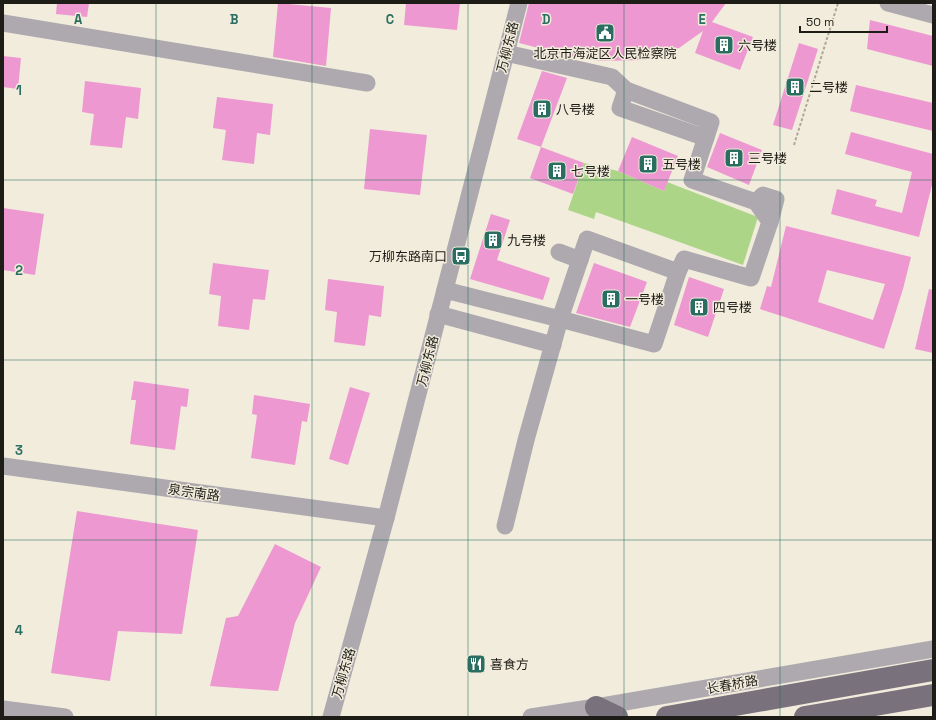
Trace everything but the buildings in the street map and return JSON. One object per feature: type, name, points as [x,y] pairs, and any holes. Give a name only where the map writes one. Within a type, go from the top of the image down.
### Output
[{"type":"main road","name":"长春桥路","points":[[666,717],[933,670]]},
{"type":"main road","points":[[805,717],[933,695]]},
{"type":"main road","points":[[901,701],[933,705]]},
{"type":"main road","points":[[596,707],[618,717]]},
{"type":"street","name":"万柳东路","points":[[330,717],[386,518],[519,3]]},
{"type":"street","points":[[888,3],[933,15]]},
{"type":"street","points":[[3,23],[367,83]]},
{"type":"street","points":[[445,290],[654,344],[678,272],[684,259],[751,278],[770,222],[756,202],[692,180],[711,122],[626,90],[612,77],[506,53]]},
{"type":"street","points":[[505,526],[526,440],[560,319],[587,239],[678,272]]},
{"type":"street","points":[[558,252],[580,260]]},
{"type":"street","points":[[438,314],[553,345]]},
{"type":"street","name":"泉宗南路","points":[[3,466],[386,518]]},
{"type":"street","name":"长春桥路","points":[[531,717],[933,648]]},
{"type":"street","points":[[3,709],[65,717]]},
{"type":"path","points":[[794,145],[838,3]]},
{"type":"green space","points":[[584,163],[618,171],[664,191],[667,182],[758,217],[743,265],[596,212],[594,219],[568,210]]},
{"type":"place","name":"北京市海淀区人民检察院","points":[[605,33]]},
{"type":"place","name":"六号楼","points":[[724,45]]},
{"type":"place","name":"二号楼","points":[[795,87]]},
{"type":"place","name":"八号楼","points":[[542,109]]},
{"type":"place","name":"三号楼","points":[[734,158]]},
{"type":"place","name":"五号楼","points":[[648,164]]},
{"type":"place","name":"七号楼","points":[[557,171]]},
{"type":"place","name":"九号楼","points":[[493,240]]},
{"type":"place","name":"万柳东路南口","points":[[461,256]]},
{"type":"place","name":"一号楼","points":[[611,299]]},
{"type":"place","name":"四号楼","points":[[699,307]]},
{"type":"place","name":"喜食方","points":[[476,664]]}]
